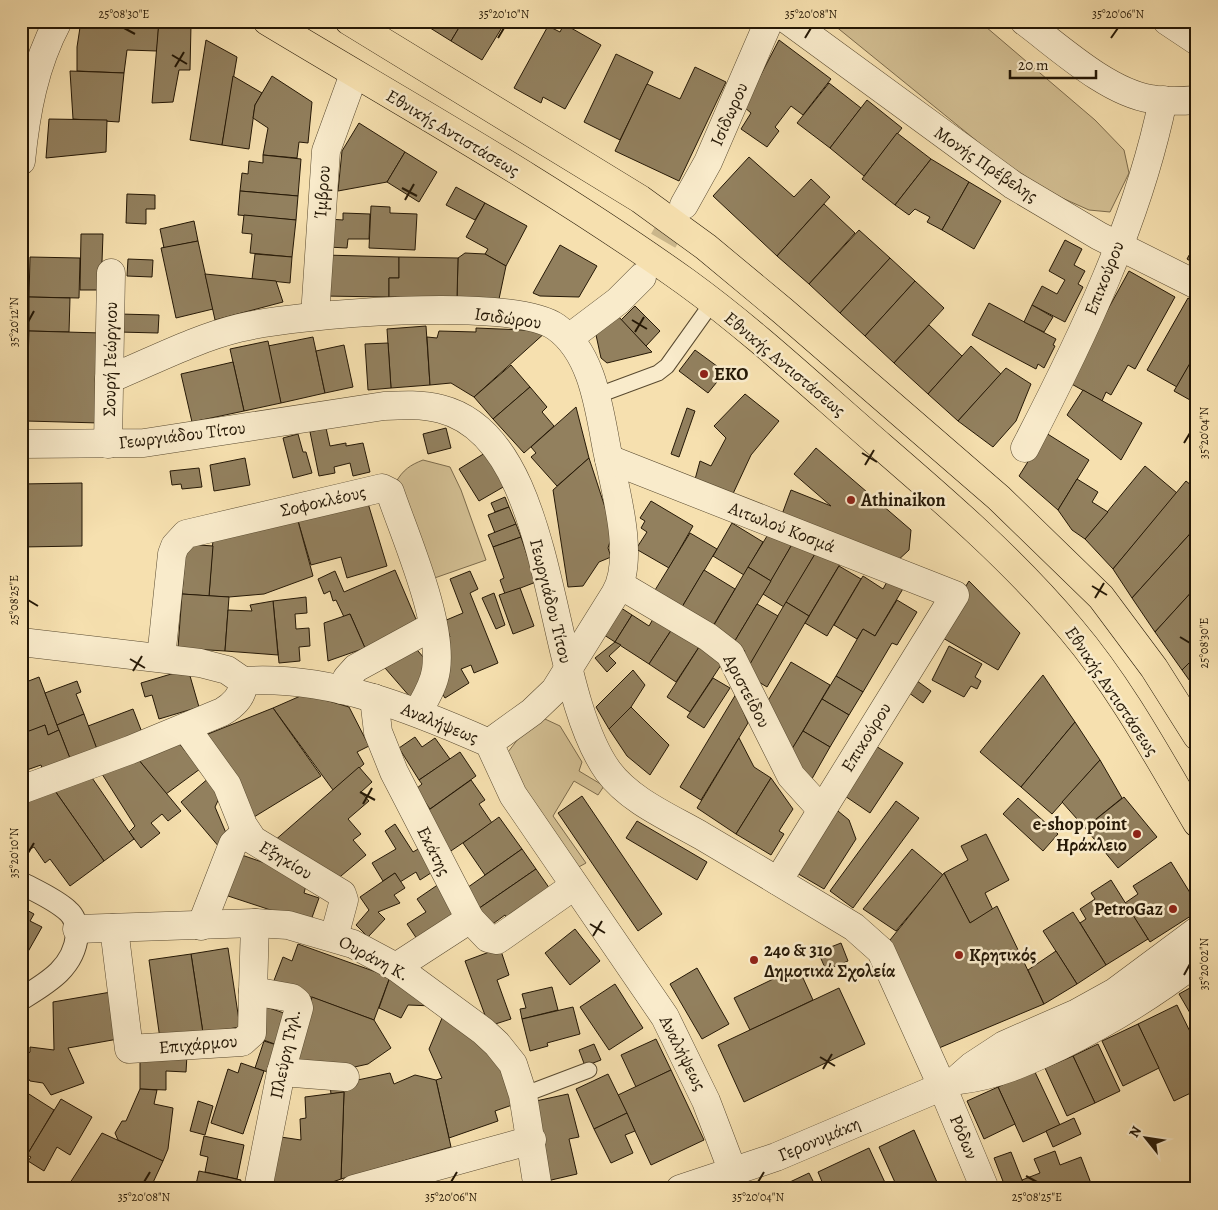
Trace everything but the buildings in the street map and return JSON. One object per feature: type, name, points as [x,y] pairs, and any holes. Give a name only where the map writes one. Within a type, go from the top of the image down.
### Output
[{"type":"main road","name":"Εθνικής Αντιστάσεως","points":[[266,21],[533,180],[683,280],[809,383],[989,542],[1058,614],[1095,660],[1121,698],[1197,823]]},
{"type":"main road","points":[[349,21],[640,199],[694,238],[776,305],[999,498],[1071,566],[1121,621],[1154,668],[1197,736]]},
{"type":"street","points":[[21,161],[26,119],[39,62],[58,21]]},
{"type":"street","name":"Ισίδωρου","points":[[684,205],[708,162],[769,21]]},
{"type":"street","name":"Μονής Πρέβελης","points":[[789,21],[1013,185],[1060,214],[1197,285]]},
{"type":"street","points":[[1024,21],[1075,60],[1114,85],[1141,97],[1164,100],[1197,100]]},
{"type":"street","name":"Ίμβρου","points":[[315,316],[326,151],[354,74]]},
{"type":"street","name":"Επικούρου","points":[[1025,448],[1085,325],[1118,245],[1143,176],[1164,100]]},
{"type":"street","name":"Σουρή Γεώργιου","points":[[108,444],[111,273]]},
{"type":"street","points":[[568,338],[618,300],[642,277]]},
{"type":"street","name":"Ισιδώρου","points":[[109,379],[223,332],[268,322],[315,316],[448,311],[492,312],[537,318],[557,327],[581,356],[596,396],[625,555],[620,585],[568,671],[545,701],[489,743]]},
{"type":"street","name":"Γεωργιάδου Τίτου","points":[[21,444],[108,444],[184,438],[384,406],[426,406],[442,409],[459,416],[486,434],[496,445],[518,485],[549,581],[568,671],[594,748],[618,781],[640,799],[854,926],[881,951],[948,1083]]},
{"type":"street","name":"Αιτωλού Κοσμά","points":[[609,459],[955,595]]},
{"type":"street","name":"Σοφοκλέους","points":[[160,658],[172,554],[174,546],[186,534],[382,488],[390,492],[424,592],[433,626],[436,670],[432,687],[418,712]]},
{"type":"street","name":"Αριστείδου","points":[[620,585],[708,637],[730,654],[791,776],[821,809]]},
{"type":"street","name":"Επικούρου","points":[[778,881],[955,595]]},
{"type":"street","points":[[342,690],[347,678],[356,668],[433,626]]},
{"type":"street","points":[[21,642],[160,658],[218,667],[235,674],[242,681],[242,693],[228,708],[186,728],[21,790]]},
{"type":"street","name":"Αναλήψεως","points":[[242,681],[272,681],[342,690],[374,698],[418,712],[489,743],[496,762],[513,795],[574,886],[623,952],[665,1017],[706,1101],[734,1172]]},
{"type":"street","name":"Εκάτης","points":[[374,698],[378,732],[394,772],[470,919],[488,938],[497,940],[574,886]]},
{"type":"street","name":"Εξηκίου","points":[[186,728],[227,785],[246,832],[260,846],[342,894],[344,900],[334,937]]},
{"type":"street","points":[[201,926],[233,844],[246,832]]},
{"type":"street","points":[[21,883],[65,908],[73,917],[77,929],[75,947],[65,966],[55,977],[21,999]]},
{"type":"street","points":[[396,967],[470,919]]},
{"type":"street","points":[[253,991],[255,923]]},
{"type":"street","name":"Ουράνη Κ.","points":[[77,929],[255,923],[288,925],[353,944],[396,967],[466,1017],[497,1044],[513,1064],[523,1095],[532,1140],[538,1189]]},
{"type":"street","name":"Επιχάρμου","points":[[114,928],[129,1049],[242,1042],[252,1033],[253,991]]},
{"type":"street","name":"Γερονυμάκη","points":[[680,1189],[784,1154],[948,1083],[1004,1045],[1077,1013],[1115,992],[1197,931]]},
{"type":"street","name":"Γερονυμάκη","points":[[948,1083],[1003,1072],[1104,1024],[1147,998],[1197,961]]},
{"type":"street","name":"Πλεύρη Τηλ.","points":[[253,991],[292,998],[297,1002],[299,1008],[281,1072],[258,1189]]},
{"type":"street","points":[[281,1072],[345,1077]]},
{"type":"street","name":"Ρόδων","points":[[948,1083],[985,1189]]},
{"type":"street","points":[[354,1189],[532,1140]]},
{"type":"lane","points":[[596,396],[658,372],[667,366],[712,303]]},
{"type":"lane","points":[[523,1095],[588,1070]]},
{"type":"shaded area","points":[[829,21],[979,21],[1095,120],[1124,150],[1129,173],[1110,212],[1089,210],[1051,193],[999,159]]},
{"type":"shaded area","points":[[423,460],[450,467],[461,490],[486,560],[426,581],[396,482],[407,468]]},
{"type":"shaded area","points":[[545,719],[560,726],[582,762],[579,771],[604,786],[598,795],[574,781],[553,816],[586,863],[575,869],[514,780],[508,752],[525,730]]},
{"type":"tunnel","points":[[642,277],[684,205]]},
{"type":"place","name":"EKO","points":[[704,374]]},
{"type":"place","name":"Athinaikon","points":[[851,500]]},
{"type":"place","name":"e-shop point Ηράκλειο","points":[[1137,834]]},
{"type":"place","name":"PetroGaz","points":[[1173,909]]},
{"type":"place","name":"Κρητικός","points":[[959,955]]},
{"type":"place","name":"24ο & 31ο Δημοτικά Σχολεία","points":[[754,960]]}]
